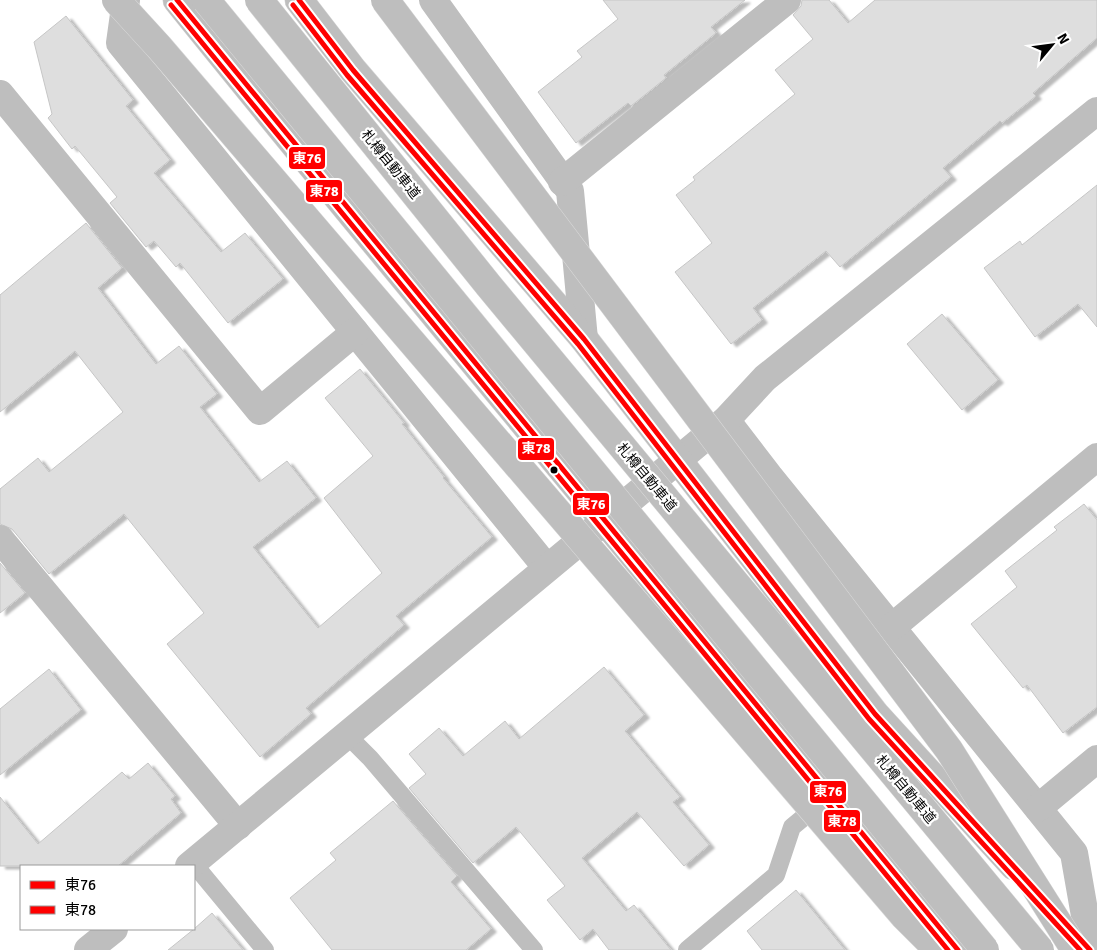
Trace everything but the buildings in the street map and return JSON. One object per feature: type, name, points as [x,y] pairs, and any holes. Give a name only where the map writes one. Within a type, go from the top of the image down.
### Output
[{"type":"main road","points":[[116,0],[165,54],[898,908],[938,950]]},
{"type":"main road","points":[[126,0],[120,42],[547,568]]},
{"type":"main road","points":[[177,0],[354,220],[524,421],[604,521],[832,794],[958,950]]},
{"type":"main road","points":[[206,0],[985,950]]},
{"type":"main road","name":"札樽自動車道","points":[[259,0],[488,286],[1040,950]]},
{"type":"main road","points":[[299,0],[353,70],[584,339],[875,714],[1090,950]]},
{"type":"main road","points":[[386,0],[949,750],[1075,950]]},
{"type":"main road","points":[[433,0],[570,192],[584,339]]},
{"type":"main road","points":[[562,182],[787,0]]},
{"type":"main road","points":[[0,94],[260,411],[355,332]]},
{"type":"main road","points":[[191,865],[726,420],[765,378],[1097,111]]},
{"type":"main road","points":[[726,420],[1074,853],[1090,950]]},
{"type":"main road","points":[[892,627],[1097,457]]},
{"type":"main road","points":[[0,539],[238,826]]},
{"type":"main road","points":[[1038,808],[1097,759]]},
{"type":"main road","points":[[88,950],[113,930]]},
{"type":"lane","points":[[347,735],[370,758],[534,950]]},
{"type":"lane","points":[[687,950],[776,875],[792,827],[832,794]]},
{"type":"lane","points":[[195,870],[265,950]]},
{"type":"transit line","name":"東76","points":[[177,0],[958,950]]},
{"type":"transit line","name":"東76","points":[[299,0],[353,70],[584,339],[875,714],[1090,950]]},
{"type":"transit line","name":"東78","points":[[171,5],[948,950]]},
{"type":"transit line","name":"東78","points":[[293,5],[347,75],[578,344],[869,719],[1080,950]]}]
